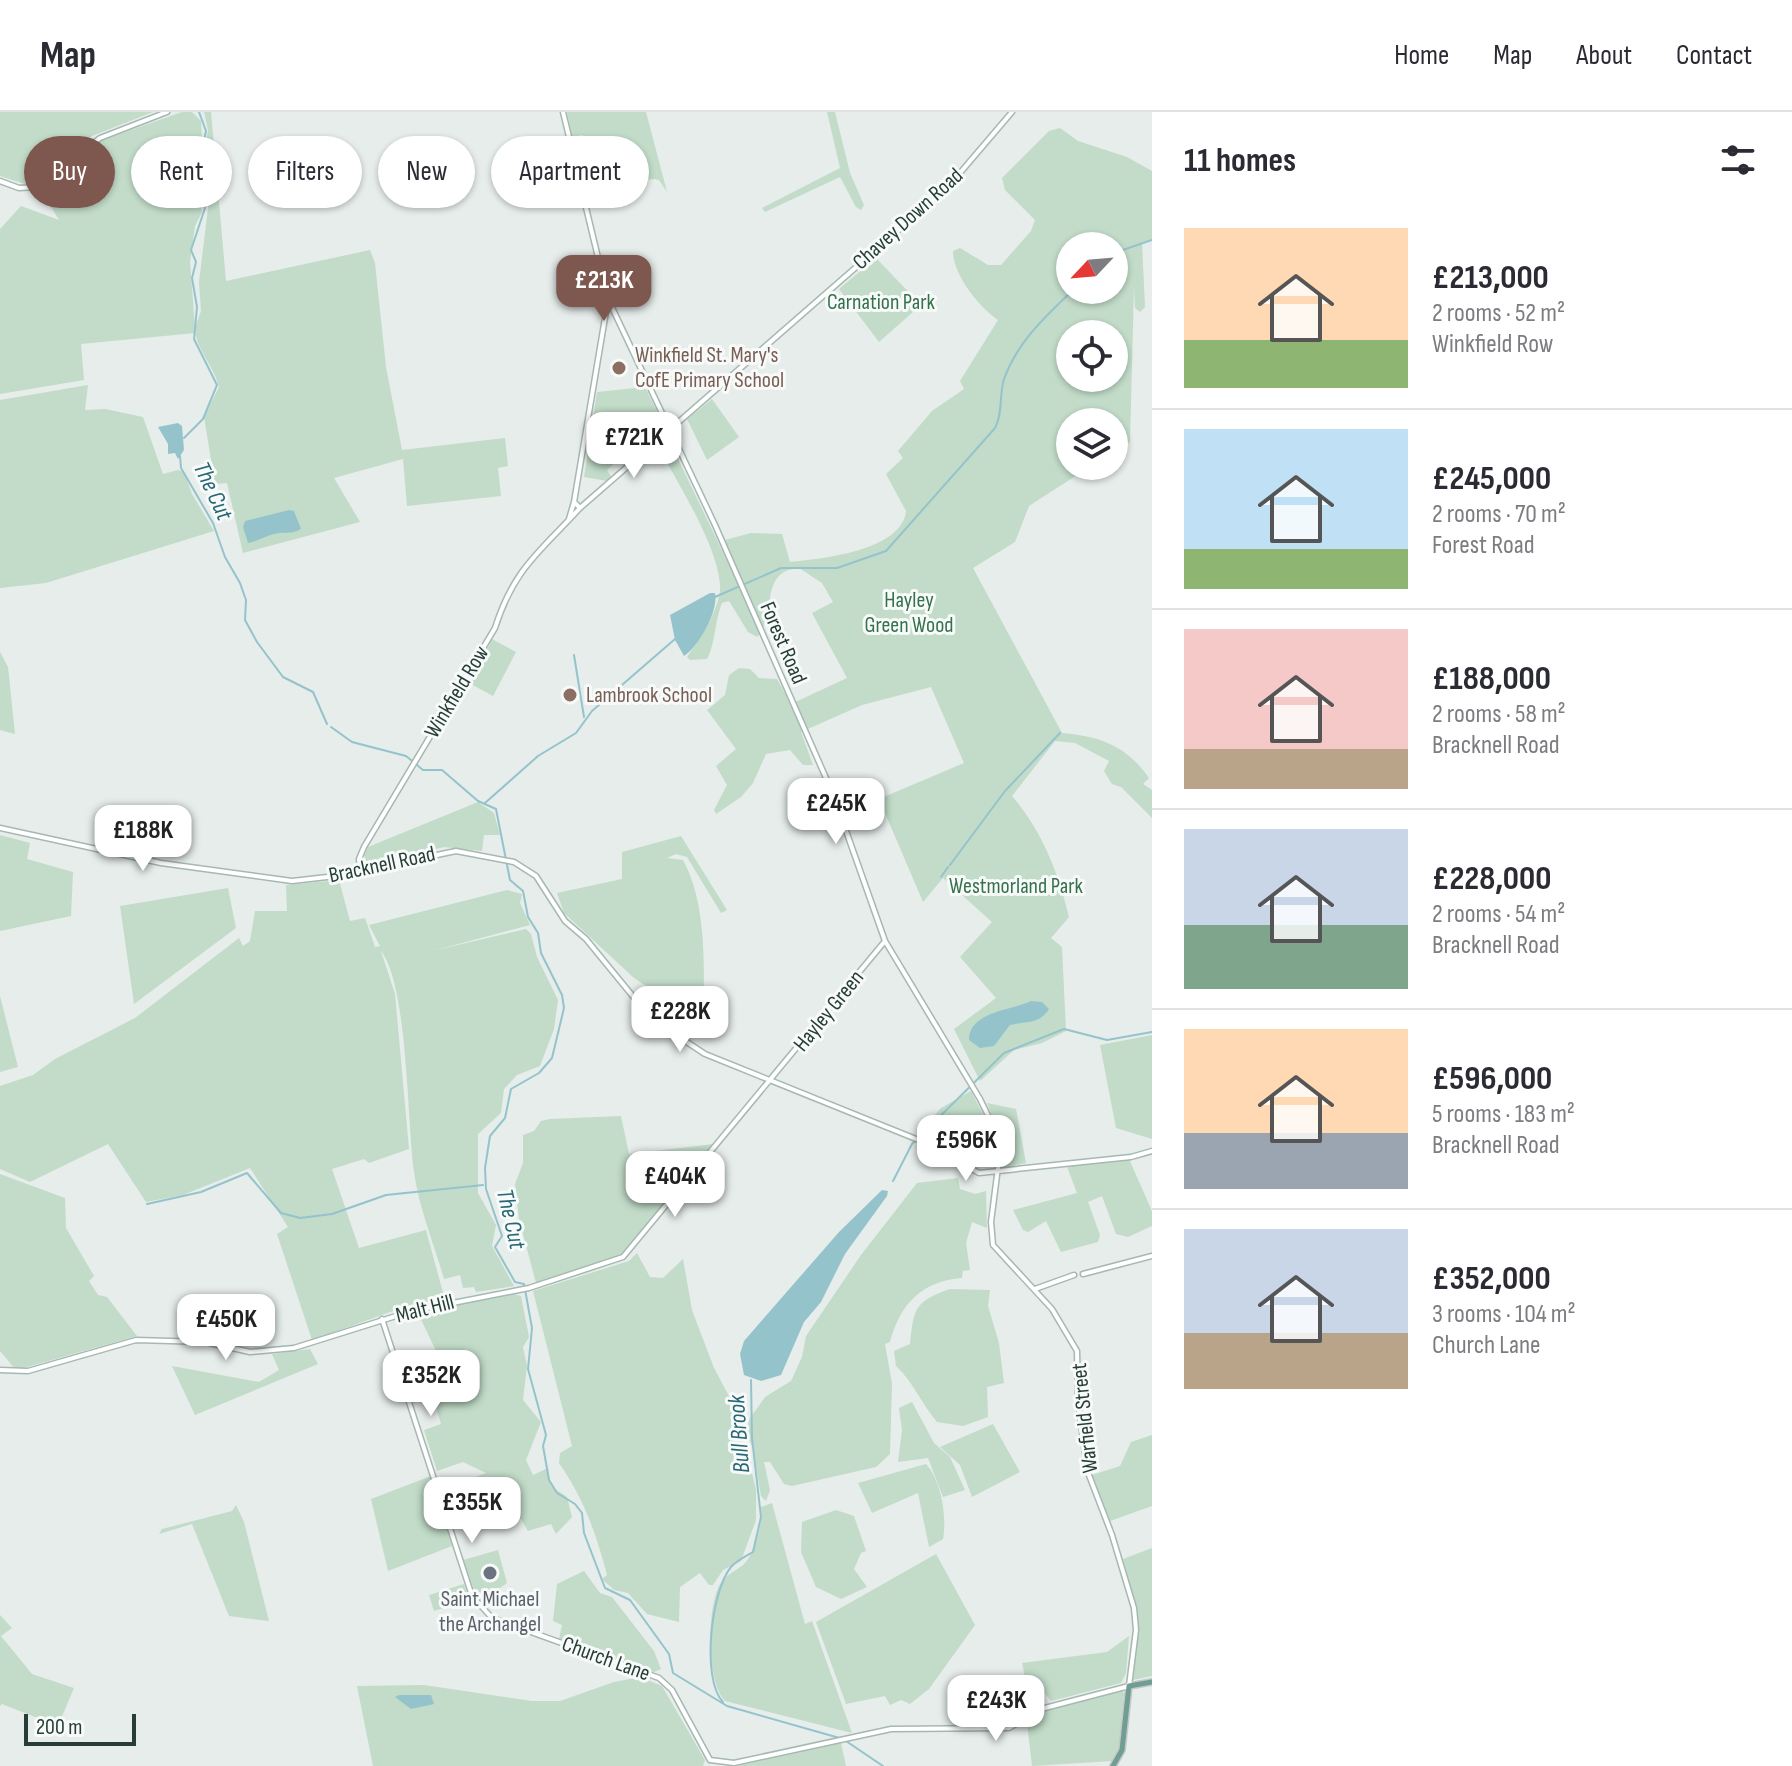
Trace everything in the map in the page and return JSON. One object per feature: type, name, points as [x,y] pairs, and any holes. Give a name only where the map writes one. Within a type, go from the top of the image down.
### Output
[{"type":"main road","points":[[0,181],[19,188],[37,187],[100,138],[167,112]]},
{"type":"main road","name":"Forest Road","points":[[563,112],[608,299],[742,587],[833,794],[885,941],[972,1086],[999,1142],[996,1173]]},
{"type":"main road","name":"Chavey Down Road","points":[[580,508],[948,187],[1012,112]]},
{"type":"main road","name":"Winkfield Row","points":[[568,521],[574,502],[608,299]]},
{"type":"main road","points":[[574,502],[580,508]]},
{"type":"main road","name":"Winkfield Row","points":[[360,871],[359,859],[364,847],[495,628],[503,603],[528,560],[580,508]]},
{"type":"main road","name":"Bracknell Road","points":[[0,828],[161,863],[292,881],[360,871],[431,853],[456,851],[506,860],[536,876],[565,921],[586,939],[640,1005],[670,1031],[705,1054],[917,1139],[975,1172],[996,1173]]},
{"type":"main road","name":"Hayley Green","points":[[772,1080],[885,941]]},
{"type":"main road","name":"Malt Hill","points":[[0,1370],[28,1371],[136,1340],[205,1342],[250,1352],[313,1344],[382,1319],[449,1302],[525,1289],[623,1257],[772,1080]]},
{"type":"main road","points":[[996,1173],[1061,1162],[1131,1157],[1152,1151]]},
{"type":"main road","name":"Warfield Street","points":[[996,1173],[992,1208],[993,1245],[1035,1289],[1070,1334],[1077,1351],[1078,1400],[1087,1470],[1112,1535],[1134,1608],[1136,1630],[1129,1686]]},
{"type":"main road","points":[[1083,1274],[1152,1256]]},
{"type":"main road","points":[[1035,1289],[1074,1275]]},
{"type":"main road","name":"Church Lane","points":[[382,1319],[472,1596],[481,1609],[492,1618],[659,1678],[677,1697],[709,1763]]},
{"type":"main road","points":[[709,1763],[734,1763],[891,1729],[939,1728],[959,1731],[1009,1728],[1041,1709],[1152,1682]]},
{"type":"main road","points":[[1113,1766],[1122,1750],[1129,1686]]},
{"type":"green space","points":[[0,112],[153,112],[92,136],[24,136],[24,184],[0,176]]},
{"type":"green space","points":[[182,112],[192,112],[201,121],[202,136],[131,136],[131,208],[201,208],[195,226],[190,262],[195,328],[201,311],[199,282],[208,208],[220,208],[226,281],[370,250],[375,263],[386,367],[402,450],[505,438],[508,466],[498,468],[501,496],[407,506],[403,459],[334,478],[360,522],[243,553],[227,483],[215,484],[204,417],[219,387],[195,333],[81,344],[84,380],[0,394],[0,229],[21,206],[59,220],[52,208],[115,208],[114,136]]},
{"type":"green space","points":[[204,112],[211,112],[213,136],[207,136]]},
{"type":"green space","points":[[567,112],[646,112],[667,192],[659,180],[649,179],[649,136],[572,136]]},
{"type":"green space","points":[[827,112],[835,112],[850,173],[864,205],[861,210],[856,207],[840,177],[765,212],[762,208],[840,168]]},
{"type":"green space","points":[[1060,128],[1078,141],[1127,157],[1152,171],[1152,241],[1142,242],[1145,307],[1140,312],[1135,308],[1134,287],[1130,442],[1128,408],[1056,408],[1056,480],[1069,480],[1029,506],[1015,542],[973,568],[1062,733],[1100,740],[1131,758],[1149,778],[1143,784],[1152,790],[1152,818],[1121,787],[1112,784],[1104,771],[1109,761],[1075,743],[1055,741],[1012,796],[1032,823],[1048,853],[1069,917],[1051,938],[1062,947],[1066,1031],[1042,1043],[1014,1050],[980,1081],[954,1029],[996,998],[960,957],[992,922],[943,878],[923,902],[879,799],[964,763],[931,687],[862,705],[801,732],[813,765],[803,765],[790,750],[766,754],[753,783],[741,797],[716,814],[714,810],[727,785],[716,766],[736,749],[707,710],[725,695],[729,675],[739,668],[750,669],[759,678],[777,679],[791,704],[847,678],[812,613],[833,602],[822,583],[799,568],[786,571],[773,585],[767,617],[757,637],[748,632],[729,601],[722,603],[707,659],[690,660],[687,657],[714,612],[720,584],[712,550],[659,448],[669,440],[728,563],[733,560],[725,540],[751,533],[782,534],[790,562],[858,550],[890,535],[901,525],[906,511],[886,474],[903,458],[898,451],[932,411],[964,389],[960,381],[998,320],[968,290],[957,270],[953,251],[960,248],[988,265],[1001,265],[1031,231],[1035,220],[1005,190],[1002,178],[1049,131]]},
{"type":"green space","name":"Carnation Park","points":[[876,258],[921,305],[879,342],[839,289]]},
{"type":"green space","points":[[88,385],[85,410],[105,409],[143,417],[163,474],[178,470],[184,472],[192,494],[214,531],[46,583],[0,588],[0,400]]},
{"type":"green space","points":[[645,387],[666,430],[643,451],[637,444],[607,470],[612,478],[607,481],[584,477],[597,392]]},
{"type":"green space","points":[[712,399],[739,437],[707,460],[687,419]]},
{"type":"green space","points":[[492,639],[516,652],[493,696],[469,683]]},
{"type":"green space","points":[[0,652],[8,667],[15,734],[0,730]]},
{"type":"green space","points":[[478,802],[494,813],[500,835],[484,835],[482,851],[444,847],[368,865],[364,855],[368,847]]},
{"type":"green space","points":[[0,835],[30,843],[27,859],[73,872],[71,916],[0,931]]},
{"type":"green space","points":[[681,836],[727,910],[721,913],[687,857],[676,854],[667,858],[683,860],[695,891],[703,942],[704,993],[658,994],[634,978],[564,913],[557,893],[622,879],[622,852]]},
{"type":"green space","points":[[339,880],[350,921],[365,918],[375,947],[380,946],[369,925],[507,890],[522,894],[520,903],[530,925],[436,950],[526,929],[531,934],[537,957],[558,1000],[554,1029],[540,1066],[517,1075],[504,1089],[501,1113],[478,1134],[478,1193],[496,1225],[492,1246],[514,1286],[476,1292],[474,1287],[463,1288],[460,1275],[444,1279],[423,1212],[414,1172],[397,993],[381,951],[395,994],[409,1149],[369,1163],[364,1159],[332,1169],[359,1248],[426,1230],[445,1300],[393,1311],[312,1340],[277,1234],[288,1227],[250,1168],[183,1195],[146,1202],[108,1144],[30,1182],[0,1169],[0,1086],[33,1075],[55,1059],[135,1018],[239,938],[243,946],[250,941],[255,911],[287,911],[286,885]]},
{"type":"green space","points":[[228,888],[236,928],[134,1004],[120,906]]},
{"type":"green space","points":[[0,996],[18,1067],[0,1072]]},
{"type":"green space","points":[[1152,1035],[1152,1139],[1116,1128],[1100,1045]]},
{"type":"green space","points":[[971,1091],[993,1134],[965,1162],[922,1130],[941,1108]]},
{"type":"green space","points":[[987,1103],[1016,1109],[1026,1163],[1000,1169],[1003,1142]]},
{"type":"green space","points":[[621,1116],[629,1154],[714,1144],[624,1254],[536,1283],[519,1219],[515,1184],[523,1163],[523,1135],[534,1131],[541,1121],[550,1119]]},
{"type":"green space","points":[[1129,1159],[1152,1211],[1152,1226],[1128,1237],[1116,1234],[1102,1196],[1088,1202],[1100,1235],[1098,1242],[1061,1252],[1046,1221],[1028,1232],[1023,1230],[1013,1210],[1077,1193],[1066,1164]]},
{"type":"green space","points":[[0,1174],[65,1198],[66,1228],[94,1276],[89,1281],[98,1295],[107,1297],[137,1336],[16,1370],[0,1351]]},
{"type":"green space","points":[[958,1178],[960,1189],[975,1194],[986,1191],[987,1228],[972,1222],[966,1243],[970,1270],[963,1271],[962,1278],[935,1284],[915,1297],[900,1316],[890,1342],[885,1344],[892,1384],[890,1454],[876,1467],[792,1486],[784,1484],[770,1462],[764,1462],[770,1490],[766,1501],[761,1496],[753,1449],[746,1431],[750,1418],[765,1397],[791,1381],[802,1357],[806,1336],[861,1255],[917,1183]]},
{"type":"green space","points":[[637,1253],[650,1277],[663,1278],[683,1259],[692,1310],[714,1368],[730,1398],[738,1402],[744,1414],[743,1435],[756,1490],[756,1520],[741,1561],[723,1570],[713,1585],[709,1585],[700,1573],[680,1587],[679,1622],[647,1614],[628,1593],[614,1590],[602,1579],[607,1575],[594,1531],[576,1490],[559,1463],[560,1453],[572,1446],[533,1291],[629,1261]]},
{"type":"green space","points":[[950,1289],[990,1290],[988,1306],[999,1343],[1004,1383],[987,1387],[988,1417],[963,1426],[937,1422],[896,1366],[894,1351],[910,1344],[918,1308],[929,1298]]},
{"type":"green space","points":[[513,1294],[521,1296],[529,1337],[523,1347],[527,1366],[523,1400],[541,1422],[526,1460],[533,1475],[548,1468],[551,1486],[567,1497],[572,1517],[556,1534],[551,1524],[528,1531],[519,1516],[510,1514],[486,1513],[453,1521],[442,1490],[486,1473],[463,1462],[437,1471],[424,1430],[441,1424],[433,1398],[414,1403],[405,1374],[429,1366],[436,1351],[418,1313]]},
{"type":"green space","points":[[310,1349],[318,1364],[195,1415],[172,1366],[259,1382],[279,1370],[272,1354]]},
{"type":"green space","points":[[912,1402],[934,1443],[950,1457],[965,1490],[943,1497],[928,1458],[898,1462],[902,1430],[899,1408]]},
{"type":"green space","points":[[993,1424],[1020,1472],[972,1497],[960,1465],[940,1447]]},
{"type":"green space","points":[[1152,1435],[1152,1506],[1110,1521],[1092,1475],[1120,1466],[1131,1442]]},
{"type":"green space","points":[[926,1464],[936,1480],[944,1521],[943,1539],[929,1547],[918,1493],[872,1513],[858,1483]]},
{"type":"green space","points":[[431,1476],[452,1546],[388,1571],[371,1499]]},
{"type":"green space","points":[[772,1503],[805,1624],[812,1621],[852,1733],[725,1701],[714,1678],[710,1645],[715,1597],[724,1579],[743,1565],[751,1554],[761,1521],[761,1507]]},
{"type":"green space","points":[[236,1505],[244,1522],[269,1621],[229,1616],[192,1524],[159,1534],[162,1529],[232,1511]]},
{"type":"green space","points":[[836,1510],[854,1516],[866,1551],[861,1553],[854,1569],[867,1587],[841,1599],[816,1587],[801,1552],[802,1522]]},
{"type":"green space","points":[[1152,1548],[1152,1676],[1133,1680],[1137,1609],[1123,1559]]},
{"type":"green space","points":[[498,1550],[507,1583],[479,1603],[463,1560]]},
{"type":"green space","points":[[936,1554],[975,1625],[929,1689],[910,1704],[901,1700],[890,1705],[885,1696],[846,1704],[816,1622]]},
{"type":"green space","points":[[584,1571],[600,1593],[612,1597],[654,1651],[661,1669],[652,1673],[559,1639],[562,1625],[553,1621],[557,1584]]},
{"type":"green space","points":[[464,1584],[469,1600],[434,1611],[429,1595]]},
{"type":"green space","points":[[0,1615],[12,1628],[1,1636],[32,1674],[74,1688],[58,1726],[2,1704],[0,1706]]},
{"type":"green space","points":[[1129,1636],[1126,1673],[1121,1683],[1051,1701],[1043,1691],[1028,1691],[1022,1663],[1107,1652]]},
{"type":"green space","points":[[640,1677],[662,1686],[705,1760],[703,1766],[373,1766],[357,1686],[424,1685],[532,1701],[560,1701],[614,1682]]},
{"type":"green space","points":[[1121,1690],[1124,1693],[1119,1747],[1112,1761],[1032,1766],[1026,1715]]},
{"type":"green space","points":[[841,1743],[846,1766],[736,1766]]},
{"type":"water","points":[[178,423],[182,426],[184,450],[178,459],[175,453],[168,454],[168,444],[158,427]]},
{"type":"water","points":[[294,511],[301,529],[248,543],[243,527],[245,521]]},
{"type":"water","points":[[715,593],[711,618],[696,644],[684,656],[675,640],[670,615]]},
{"type":"water","points":[[1031,1001],[1042,1002],[1049,1009],[1036,1020],[1010,1025],[994,1046],[980,1048],[969,1040],[971,1030],[984,1017]]},
{"type":"water","points":[[882,1190],[888,1191],[887,1196],[845,1254],[821,1302],[804,1322],[781,1375],[761,1381],[744,1375],[740,1354],[744,1341],[839,1232]]},
{"type":"water","points":[[431,1695],[434,1704],[411,1709],[395,1697]]},
{"type":"waterway","name":"The Cut","points":[[184,438],[203,419],[217,385],[194,339],[197,307],[192,278],[196,262],[191,250],[205,208],[195,183],[206,131],[199,112]]},
{"type":"waterway","points":[[1128,248],[1152,240]]},
{"type":"waterway","points":[[715,597],[781,568],[837,568],[886,551],[995,428],[1004,379],[1010,365],[1033,330],[1058,304]]},
{"type":"waterway","name":"The Cut","points":[[180,456],[181,468],[213,523],[225,557],[240,583],[246,600],[245,620],[257,642],[283,677],[313,692],[327,724]]},
{"type":"waterway","points":[[485,803],[538,756],[576,733],[592,711],[675,639]]},
{"type":"waterway","points":[[574,655],[584,717]]},
{"type":"waterway","name":"The Cut","points":[[331,727],[352,742],[406,756],[423,770],[442,770],[478,801],[496,809],[510,880],[523,891],[528,917],[538,933],[541,953],[562,995],[564,1008],[552,1058],[539,1073],[511,1089],[505,1118],[490,1136],[485,1168],[486,1189],[502,1236],[495,1247],[515,1282],[524,1284],[532,1328],[528,1369],[546,1435],[543,1446],[549,1480],[557,1493],[575,1504],[582,1513],[584,1533],[605,1588],[630,1600],[669,1654],[673,1673],[727,1706],[843,1739],[883,1766]]},
{"type":"waterway","points":[[950,865],[1005,791],[1060,733]]},
{"type":"waterway","points":[[941,877],[948,867]]},
{"type":"waterway","name":"Bull Brook","points":[[893,1181],[912,1144],[1004,1053],[1064,1029],[1107,1040],[1152,1032]]},
{"type":"waterway","points":[[147,1204],[201,1192],[247,1173],[281,1213],[300,1218],[332,1214],[386,1195],[483,1185]]},
{"type":"waterway","name":"Bull Brook","points":[[723,1702],[712,1675],[714,1614],[718,1595],[731,1567],[753,1552],[761,1517],[752,1438],[751,1380]]},
{"type":"place","name":"Winkfield St. Mary's CofE Primary School","points":[[619,368]]},
{"type":"place","name":"Lambrook School","points":[[570,695]]},
{"type":"place","name":"Saint Michael the Archangel","points":[[490,1573]]},
{"type":"park label","name":"Hayley Green Wood","points":[[909,612]]},
{"type":"park label","name":"Westmorland Park","points":[[1016,886]]}]
